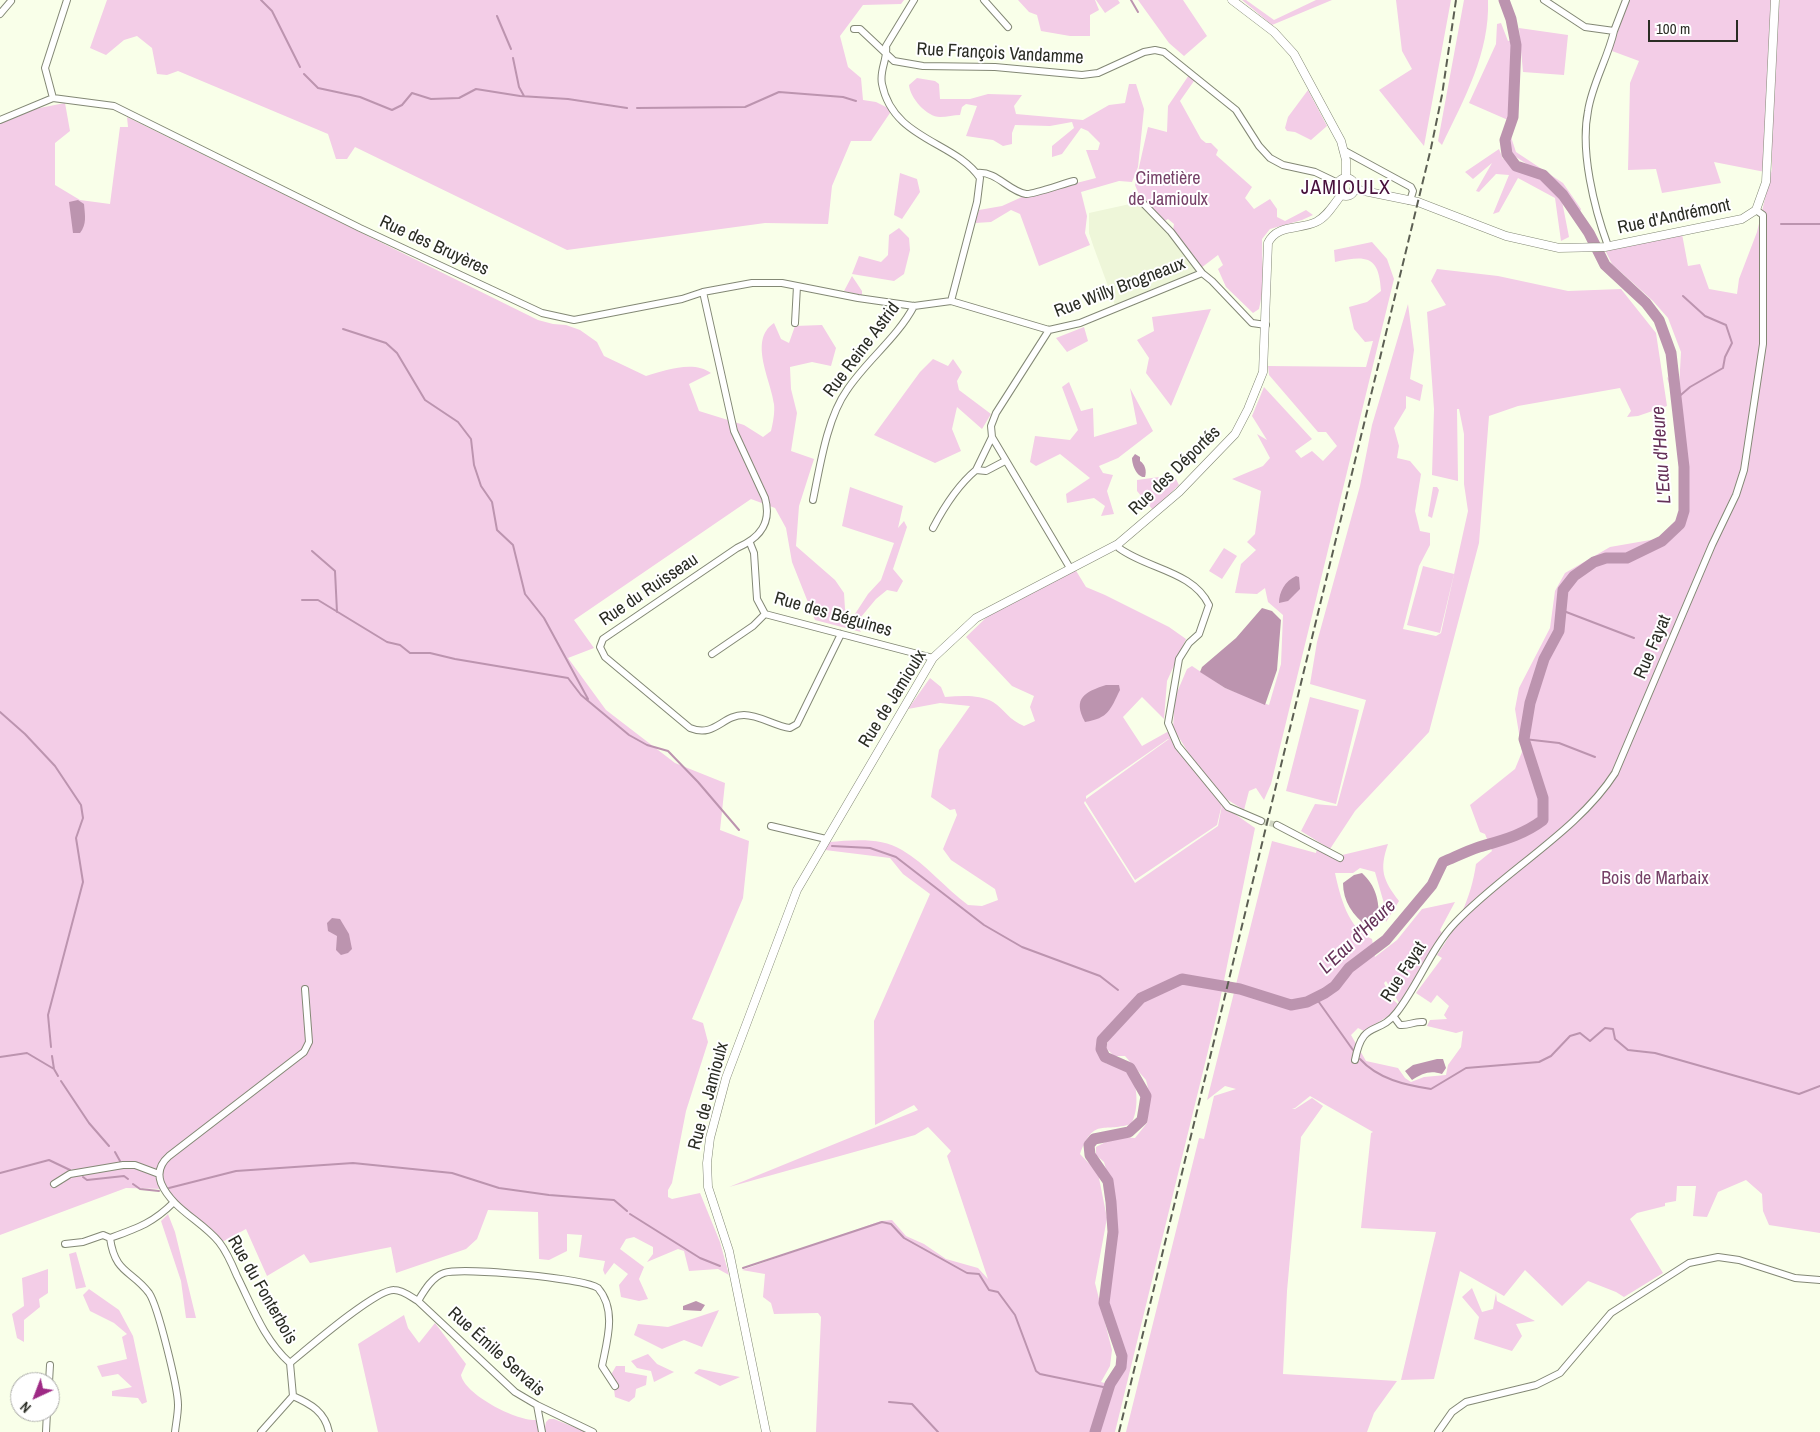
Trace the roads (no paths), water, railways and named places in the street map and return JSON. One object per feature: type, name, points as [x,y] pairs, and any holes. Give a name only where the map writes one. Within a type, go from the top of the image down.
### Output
[{"type":"street","points":[[0,120],[53,98],[45,68],[67,0]]},
{"type":"street","name":"Rue François Vandamme","points":[[887,54],[886,46],[914,0]]},
{"type":"street","name":"Rue François Vandamme","points":[[984,0],[1008,26]]},
{"type":"street","points":[[1232,0],[1274,32],[1294,54],[1341,141],[1346,160],[1346,178]]},
{"type":"street","points":[[1544,0],[1585,26],[1614,31]]},
{"type":"street","points":[[1606,246],[1598,217],[1586,134],[1590,100],[1609,54],[1614,31],[1626,0]]},
{"type":"street","name":"Rue d'Andrémont","points":[[1354,190],[1421,203],[1513,238],[1559,248],[1606,246],[1742,218],[1756,210],[1766,182],[1776,0]]},
{"type":"street","points":[[0,14],[11,1]]},
{"type":"street","name":"Rue François Vandamme","points":[[854,29],[860,29],[894,62],[922,66],[995,67],[1082,75],[1098,73],[1144,52],[1155,50],[1172,58],[1236,110],[1259,146],[1270,158],[1283,165],[1328,176],[1338,183]]},
{"type":"street","points":[[887,54],[881,77],[882,86],[901,119],[971,167],[980,178],[978,202],[951,301]]},
{"type":"street","name":"Rue des Bruyères","points":[[53,98],[114,106],[360,228],[542,313],[574,320],[752,283],[782,283],[914,306],[951,301],[1049,330]]},
{"type":"street","points":[[1343,150],[1411,187],[1413,192],[1410,201]]},
{"type":"street","points":[[977,173],[990,174],[1015,192],[1029,195],[1074,181]]},
{"type":"street","points":[[1346,178],[1354,182],[1354,190],[1347,195],[1342,194],[1338,188],[1338,183],[1346,178]]},
{"type":"street","name":"Rue des Déportés","points":[[1012,599],[1118,544],[1179,492],[1235,434],[1248,409],[1263,372],[1266,325],[1265,281],[1270,237],[1275,232],[1314,223],[1324,217],[1342,194]]},
{"type":"street","name":"Rue Willy Brogneaux","points":[[1139,199],[1171,232],[1202,273],[1252,323],[1266,325]]},
{"type":"street","name":"Rue Fayat","points":[[1355,1060],[1363,1034],[1394,1017],[1453,924],[1485,893],[1584,811],[1604,790],[1615,773],[1712,545],[1736,495],[1744,470],[1763,344],[1763,215],[1756,210]]},
{"type":"street","name":"Rue Willy Brogneaux","points":[[1049,330],[1080,323],[1202,273]]},
{"type":"street","points":[[795,323],[797,286]]},
{"type":"street","points":[[703,292],[734,431],[768,509],[766,525],[750,543]]},
{"type":"street","name":"Rue Reine Astrid","points":[[813,500],[836,407],[867,363],[905,323],[914,306]]},
{"type":"street","points":[[1049,330],[996,413],[991,426],[992,437],[1070,568]]},
{"type":"street","points":[[932,528],[945,505],[965,480],[976,470],[992,437]]},
{"type":"street","points":[[976,470],[986,471],[1006,461]]},
{"type":"street","name":"Rue des Béguines","points":[[750,543],[754,553],[758,599],[765,614],[933,658]]},
{"type":"street","name":"Rue du Ruisseau","points":[[750,543],[737,548],[603,638],[600,647],[605,656],[690,728],[698,732],[707,732],[744,715],[790,728],[797,724],[841,634]]},
{"type":"street","points":[[1118,544],[1119,548],[1134,559],[1158,566],[1193,584],[1203,593],[1209,604],[1199,634],[1189,643],[1179,659],[1168,724],[1178,746],[1228,807],[1261,821]]},
{"type":"street","name":"Rue de Jamioulx","points":[[766,1432],[730,1251],[708,1187],[707,1163],[710,1138],[726,1078],[796,890],[933,658],[976,618],[1012,599]]},
{"type":"street","points":[[712,654],[753,626],[765,614]]},
{"type":"street","points":[[1277,825],[1340,858]]},
{"type":"street","points":[[771,826],[826,839]]},
{"type":"street","points":[[54,1184],[70,1174],[123,1165],[135,1165],[159,1174],[160,1167],[169,1156],[306,1050],[309,1035],[305,989]]},
{"type":"street","name":"Rue Fayat","points":[[1394,1017],[1400,1025],[1408,1026],[1415,1021],[1423,1022]]},
{"type":"street","name":"Rue du Fonterbois","points":[[159,1174],[164,1189],[174,1202],[213,1236],[222,1247],[270,1341],[290,1363],[342,1321],[388,1291],[399,1291],[418,1301]]},
{"type":"street","points":[[65,1244],[83,1242],[103,1235],[110,1238],[154,1220],[174,1202]]},
{"type":"street","points":[[110,1238],[112,1249],[121,1267],[145,1288],[153,1301],[174,1378],[178,1404],[175,1432]]},
{"type":"street","points":[[1438,1432],[1452,1412],[1466,1402],[1536,1385],[1560,1373],[1611,1314],[1689,1264],[1718,1257],[1739,1260],[1796,1278],[1820,1280]]},
{"type":"street","points":[[418,1301],[437,1277],[454,1271],[498,1272],[595,1286],[605,1300],[609,1317],[602,1366],[615,1386]]},
{"type":"street","name":"Rue Émile Servais","points":[[418,1301],[508,1386],[537,1405],[542,1432]]},
{"type":"street","points":[[261,1432],[293,1396],[290,1363]]},
{"type":"street","points":[[50,1365],[50,1372]]},
{"type":"street","points":[[293,1396],[321,1412],[327,1420],[329,1432]]},
{"type":"street","points":[[537,1405],[593,1432]]},
{"type":"waterway","points":[[261,0],[272,11],[300,67]]},
{"type":"waterway","points":[[1131,0],[1138,12]]},
{"type":"waterway","name":"L'Eau d'Heure","points":[[1095,1432],[1110,1384],[1121,1367],[1122,1356],[1104,1303],[1113,1232],[1108,1181],[1090,1155],[1089,1145],[1094,1139],[1129,1132],[1142,1120],[1146,1096],[1130,1068],[1105,1057],[1101,1049],[1102,1040],[1141,998],[1182,979],[1240,989],[1291,1005],[1307,1002],[1335,986],[1349,968],[1386,940],[1432,885],[1443,862],[1520,833],[1543,820],[1543,798],[1524,739],[1530,703],[1544,659],[1559,631],[1563,590],[1574,576],[1594,562],[1606,558],[1627,558],[1662,541],[1680,524],[1684,511],[1684,467],[1671,353],[1659,320],[1646,303],[1605,265],[1589,233],[1563,195],[1543,175],[1516,166],[1507,154],[1505,140],[1513,117],[1516,45],[1511,19],[1504,0]]},
{"type":"waterway","points":[[497,16],[511,49]]},
{"type":"waterway","points":[[513,58],[519,87],[524,96]]},
{"type":"waterway","points":[[304,74],[318,88],[360,97],[392,110],[402,105],[412,93],[431,99],[459,98],[476,89],[520,96],[568,99],[627,108]]},
{"type":"waterway","points":[[637,108],[745,107],[779,92],[843,97],[856,101]]},
{"type":"waterway","points":[[1781,224],[1820,224]]},
{"type":"waterway","points":[[1675,400],[1690,387],[1723,368],[1725,357],[1732,343],[1726,325],[1705,316],[1683,296]]},
{"type":"waterway","points":[[343,329],[386,343],[397,353],[425,400],[458,422],[471,439],[474,465],[481,486],[492,502],[497,530],[513,545],[525,594],[544,618],[588,699]]},
{"type":"waterway","points":[[312,551],[335,571],[337,612]]},
{"type":"waterway","points":[[302,600],[318,600],[387,642],[400,645],[410,653],[430,653],[568,678],[581,695],[629,735],[647,745],[668,751],[698,782],[739,830]]},
{"type":"waterway","points":[[1561,610],[1634,638]]},
{"type":"waterway","points":[[0,712],[25,734],[55,766],[81,805],[83,818],[76,838],[83,882],[48,1015],[51,1047]]},
{"type":"waterway","points":[[1524,739],[1559,743],[1595,757]]},
{"type":"waterway","points":[[832,846],[870,848],[896,857],[984,925],[1022,947],[1100,976],[1118,990]]},
{"type":"waterway","points":[[1316,998],[1353,1050]]},
{"type":"waterway","points":[[1360,1059],[1375,1072],[1392,1080],[1431,1089],[1466,1068],[1539,1062],[1551,1056],[1570,1036],[1580,1033],[1590,1041],[1605,1028],[1613,1029],[1615,1039],[1628,1050],[1655,1053],[1799,1094],[1820,1086]]},
{"type":"waterway","points":[[0,1057],[27,1053],[54,1069]]},
{"type":"waterway","points":[[52,1056],[54,1069],[58,1076]]},
{"type":"waterway","points":[[61,1081],[89,1123],[109,1146]]},
{"type":"waterway","points":[[115,1152],[120,1161]]},
{"type":"waterway","points":[[0,1173],[49,1160],[70,1170]]},
{"type":"waterway","points":[[169,1188],[236,1171],[353,1163],[452,1173],[499,1188],[549,1195],[614,1200],[627,1211]]},
{"type":"waterway","points":[[83,1177],[87,1180],[124,1176],[128,1179]]},
{"type":"waterway","points":[[133,1184],[140,1189],[159,1191]]},
{"type":"waterway","points":[[630,1214],[700,1258],[720,1266]]},
{"type":"waterway","points":[[743,1268],[882,1222],[891,1224],[904,1238],[967,1273],[979,1274],[989,1290],[998,1292],[1015,1315],[1036,1371],[1040,1374],[1108,1388]]},
{"type":"waterway","points":[[889,1402],[912,1404],[938,1432]]},
{"type":"tunnel","points":[[1261,821],[1277,825]]},
{"type":"railway","points":[[1119,1432],[1431,148],[1442,95],[1456,0]]},
{"type":"district","name":"JAMIOULX","points":[[1346,189]]},
{"type":"park label","name":"Cimetière de Jamioulx","points":[[1168,189]]},
{"type":"park label","name":"Bois de Marbaix","points":[[1655,879]]}]
